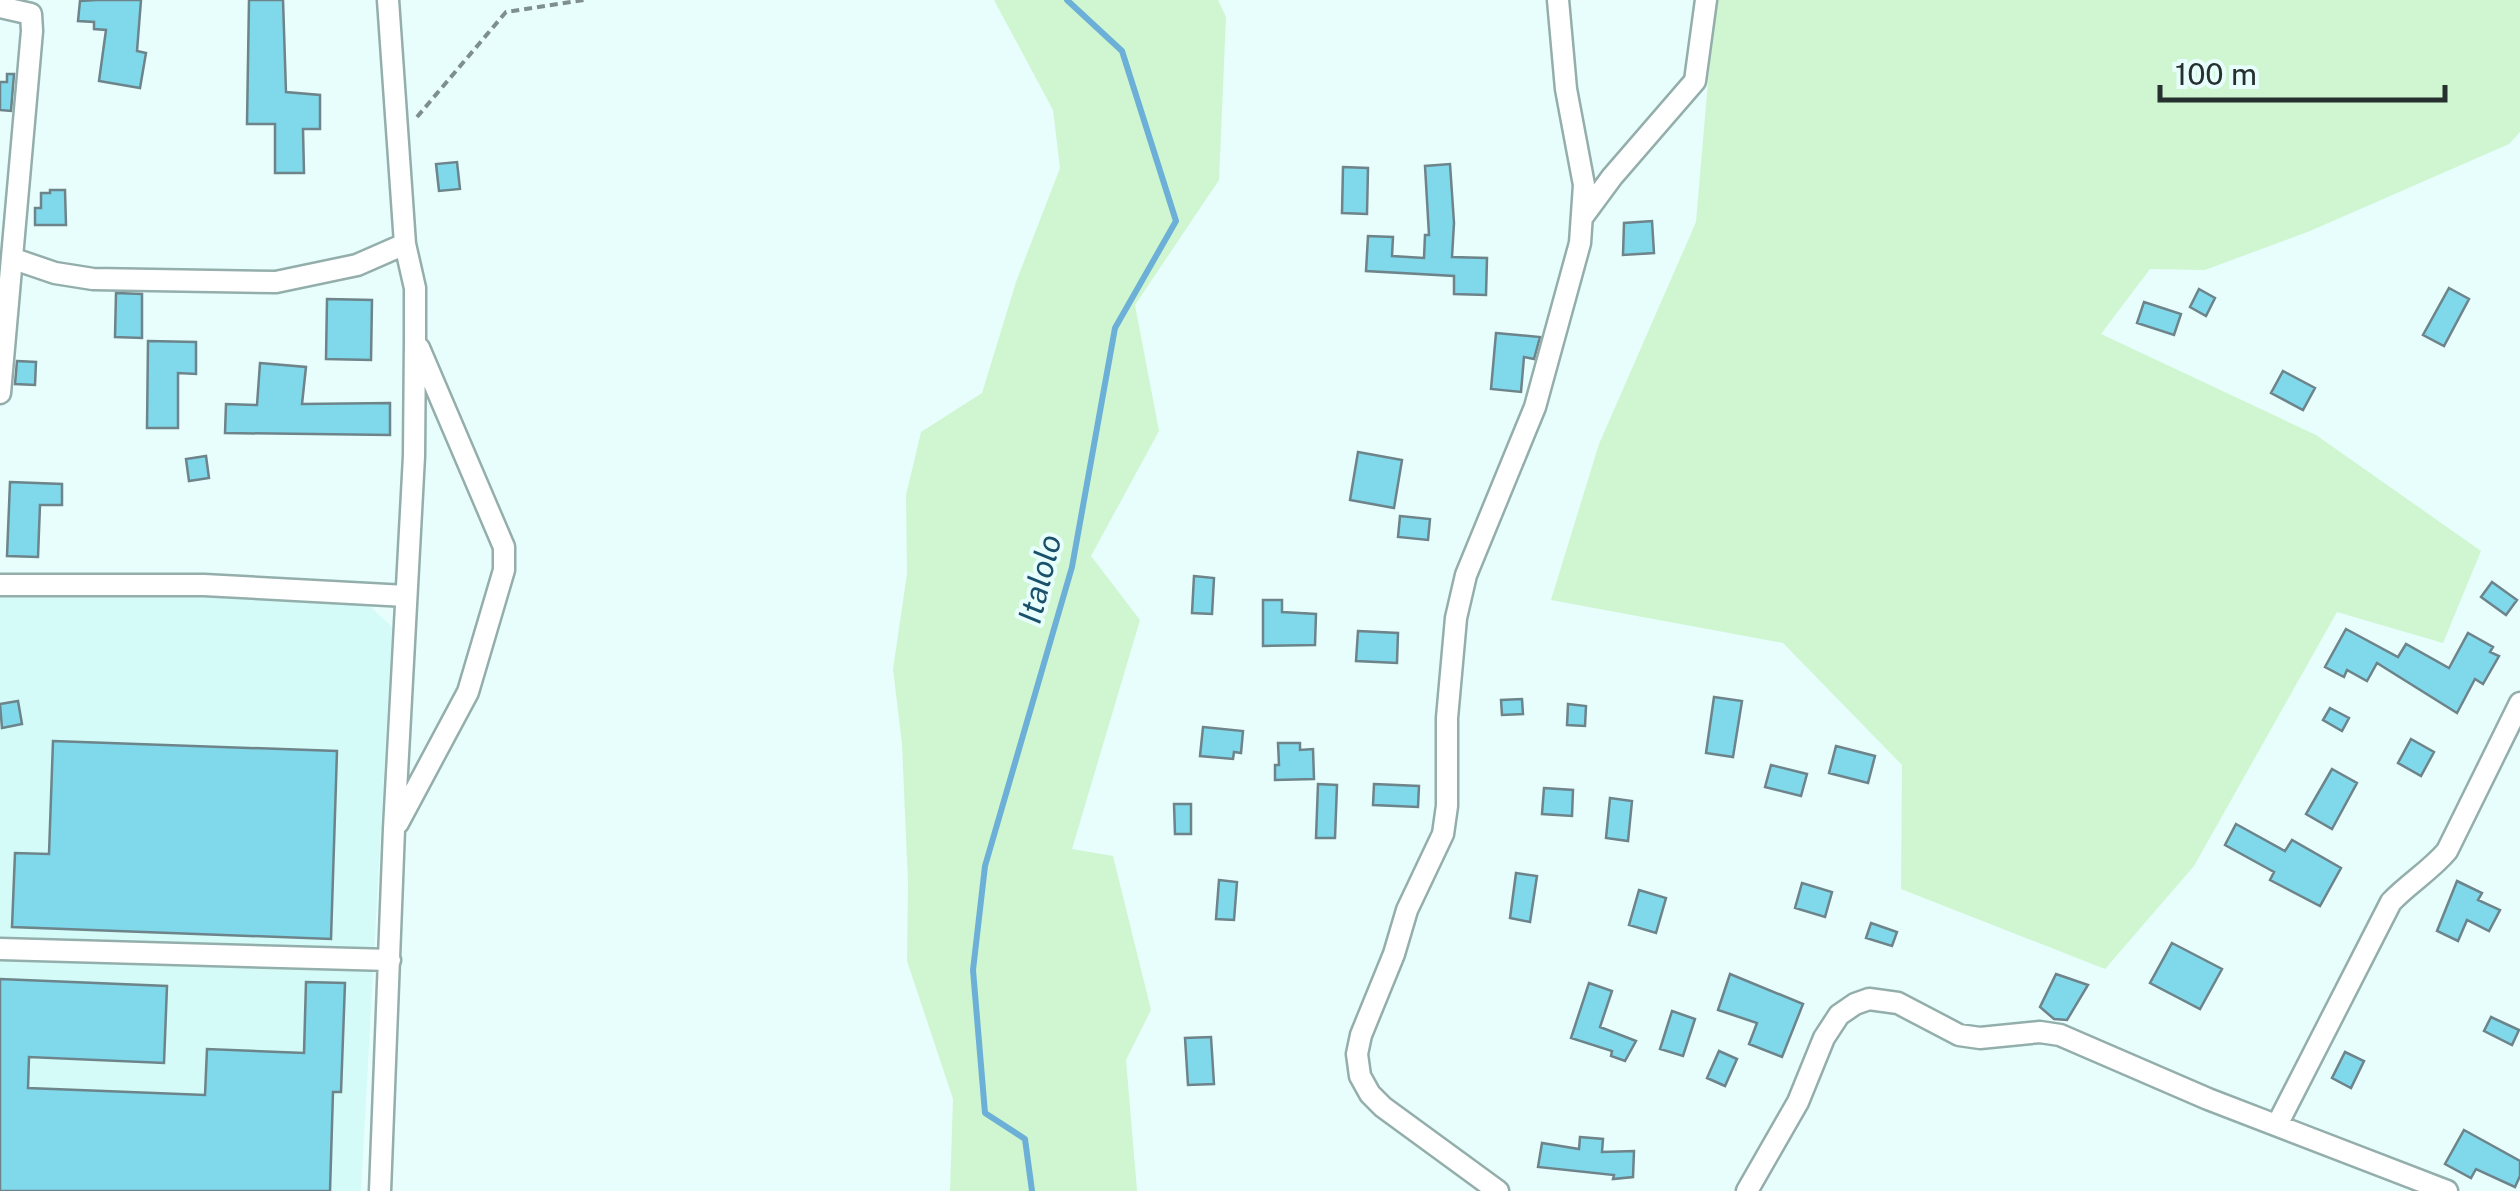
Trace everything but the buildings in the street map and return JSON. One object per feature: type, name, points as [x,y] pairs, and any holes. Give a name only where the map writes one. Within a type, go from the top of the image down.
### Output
[{"type":"street","points":[[380,1191],[414,456],[415,338],[415,288],[405,244],[388,0]]},
{"type":"street","points":[[1498,1191],[1383,1107],[1360,1076],[1357,1054],[1408,910],[1443,834],[1447,806],[1447,718],[1459,600],[1535,407],[1573,271],[1583,217],[1584,185],[1566,89],[1558,0]]},
{"type":"street","points":[[1583,217],[1612,177],[1695,81],[1706,0]]},
{"type":"street","points":[[0,7],[31,14],[14,259],[0,393]]},
{"type":"street","points":[[14,259],[55,273],[93,279],[276,282],[357,264],[405,244]]},
{"type":"street","points":[[394,829],[468,692],[504,570],[504,546],[415,338]]},
{"type":"street","points":[[0,584],[204,585],[406,596]]},
{"type":"street","points":[[2278,1123],[2392,902],[2407,885],[2430,872],[2447,851],[2520,703]]},
{"type":"street","points":[[0,949],[390,960]]},
{"type":"street","points":[[1747,1191],[1798,1102],[1824,1038],[1839,1015],[1868,1000],[1898,1003],[1959,1036],[1980,1038],[2040,1032],[2060,1035],[2208,1098],[2448,1191]]},
{"type":"path","points":[[398,140],[506,12],[584,0]]},
{"type":"shaded area","points":[[358,595],[392,627],[361,1191],[0,1191],[0,597]]},
{"type":"green space","points":[[994,0],[1218,0],[1226,17],[1219,180],[1135,305],[1159,431],[1091,556],[1140,620],[1072,849],[1113,856],[1151,1010],[1126,1060],[1137,1191],[950,1191],[953,1099],[907,961],[902,744],[893,669],[907,574],[906,495],[921,432],[982,393],[1016,282],[1060,168],[1053,110]]},
{"type":"green space","points":[[1715,0],[2520,0],[2520,132],[2509,144],[2310,231],[2205,270],[2150,269],[2101,334],[2316,435],[2481,551],[2443,643],[2337,612],[2194,866],[2105,969],[1901,889],[1902,765],[1783,643],[1551,600],[1599,444],[1696,222]]},
{"type":"waterway","name":"Italolo","points":[[1032,1191],[1025,1139],[985,1113],[973,970],[985,866],[1072,567],[1115,328],[1176,221],[1122,51],[1067,0]]}]
